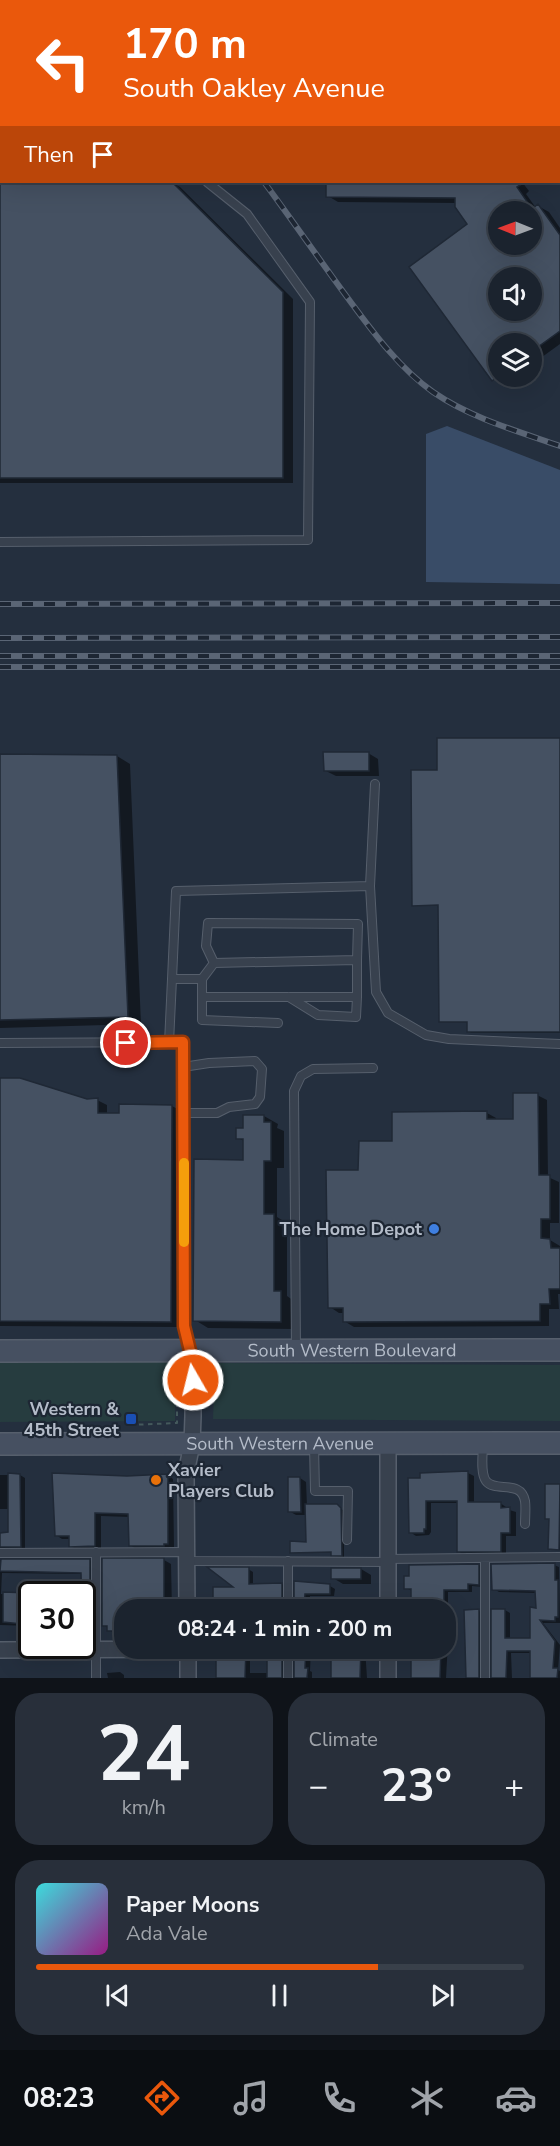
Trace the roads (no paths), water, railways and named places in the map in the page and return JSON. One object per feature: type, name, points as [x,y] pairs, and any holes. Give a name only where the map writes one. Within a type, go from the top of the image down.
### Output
[{"type":"main road","name":"South Western Boulevard","points":[[0,1351],[560,1350]]},
{"type":"main road","name":"South Western Avenue","points":[[0,1444],[560,1443]]},
{"type":"street","points":[[187,1599],[186,1473],[192,1444],[193,1363],[189,1350]]},
{"type":"street","points":[[388,1444],[388,1599]]},
{"type":"street","points":[[96,1649],[114,1649]]},
{"type":"street","points":[[0,1650],[18,1650]]},
{"type":"street","points":[[188,1659],[188,1678]]},
{"type":"street","points":[[388,1659],[388,1678]]},
{"type":"lane","points":[[0,542],[308,540],[310,302],[247,214],[208,183]]},
{"type":"lane","points":[[375,784],[370,886],[376,992],[388,1013],[426,1035],[449,1040],[560,1044]]},
{"type":"lane","points":[[168,1042],[176,891],[370,886]]},
{"type":"lane","points":[[214,963],[206,946],[208,923],[358,924],[356,1017],[318,1015],[289,997]]},
{"type":"lane","points":[[214,963],[357,960]]},
{"type":"lane","points":[[214,963],[202,979],[202,1020],[278,1023]]},
{"type":"lane","points":[[172,979],[202,979]]},
{"type":"lane","points":[[202,997],[357,997]]},
{"type":"lane","points":[[0,1043],[183,1042],[184,1326],[189,1350]]},
{"type":"lane","points":[[183,1067],[209,1063],[255,1061],[261,1069],[260,1097],[255,1104],[229,1107],[217,1113],[183,1113]]},
{"type":"lane","points":[[296,1351],[294,1090],[302,1076],[313,1069],[373,1068]]},
{"type":"lane","points":[[314,1444],[315,1491],[348,1491],[347,1540]]},
{"type":"lane","points":[[483,1444],[483,1476],[486,1482],[491,1485],[511,1487],[522,1494],[525,1499],[525,1524]]},
{"type":"lane","points":[[96,1552],[96,1581]]},
{"type":"lane","points":[[0,1553],[96,1552],[288,1562],[560,1557]]},
{"type":"lane","points":[[485,1558],[485,1678]]},
{"type":"lane","points":[[288,1562],[288,1599]]},
{"type":"lane","points":[[96,1659],[96,1678]]},
{"type":"lane","points":[[288,1659],[288,1678]]},
{"type":"water","points":[[447,426],[560,470],[560,584],[426,582],[426,434]]},
{"type":"railway","points":[[265,183],[376,336],[408,372],[433,392],[479,417],[560,446]]},
{"type":"railway","points":[[0,604],[560,603]]},
{"type":"railway","points":[[0,638],[560,637]]},
{"type":"railway","points":[[0,656],[560,656]]},
{"type":"railway","points":[[0,667],[560,667]]},
{"type":"place","name":"The Home Depot","points":[[434,1229]]},
{"type":"place","name":"Western & 45th Street","points":[[131,1419]]},
{"type":"place","name":"Xavier Players Club","points":[[156,1480]]}]
